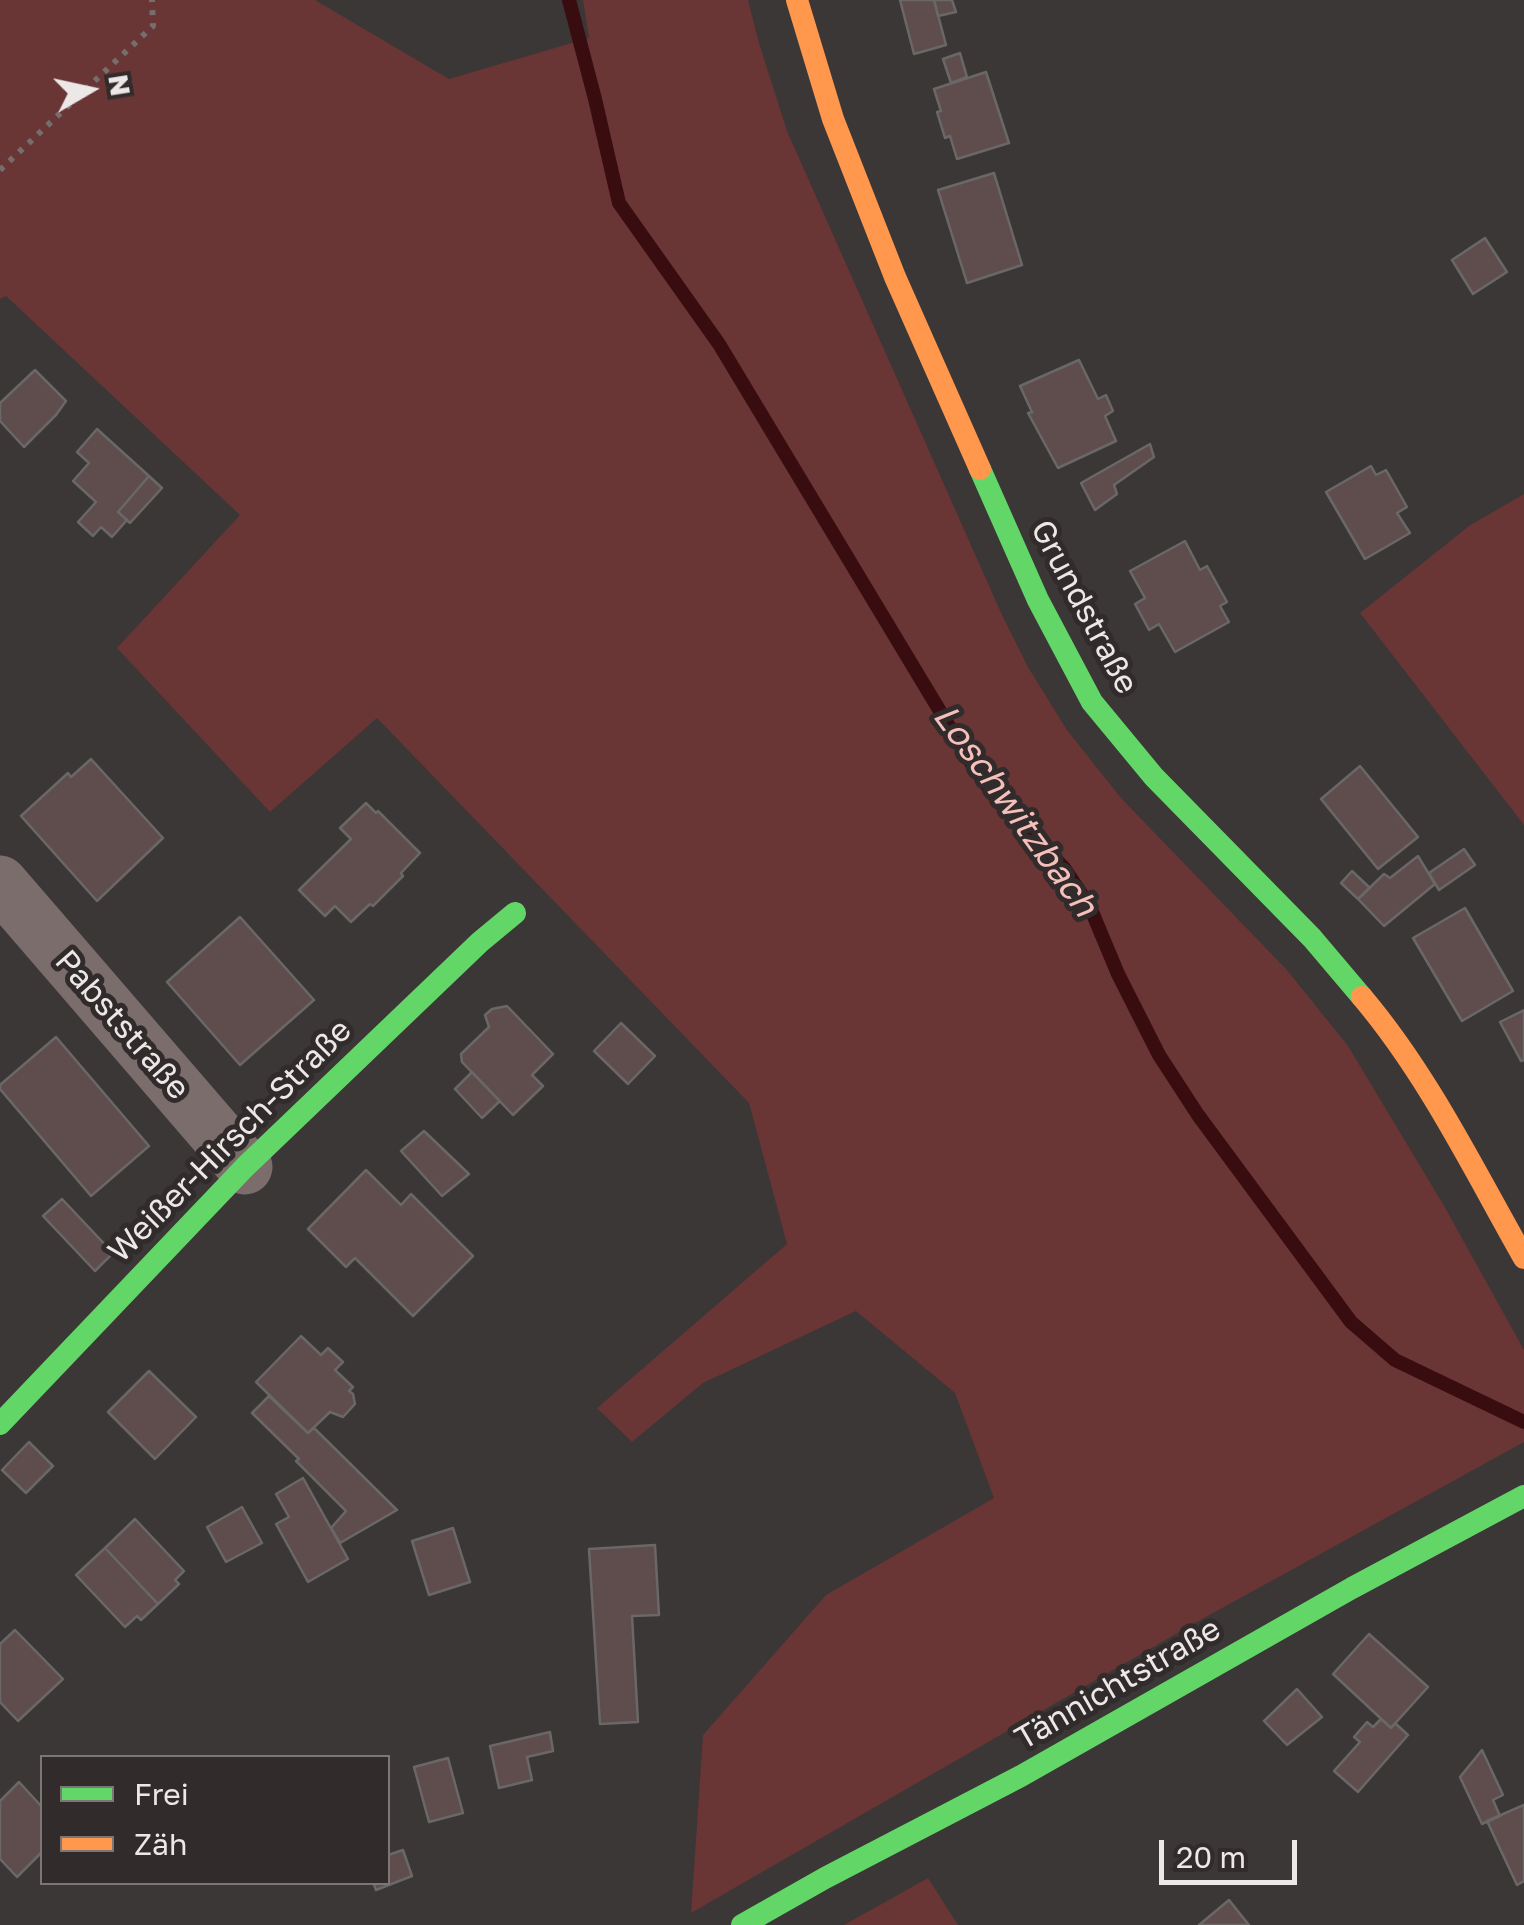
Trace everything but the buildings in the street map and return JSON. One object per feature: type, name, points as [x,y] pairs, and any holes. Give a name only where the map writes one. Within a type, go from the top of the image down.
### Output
[{"type":"street","name":"Grundstraße","points":[[797,0],[833,118],[895,276],[1038,600],[1092,702],[1154,778],[1312,938],[1378,1017],[1418,1075],[1524,1258]]},
{"type":"street","name":"Pabststraße","points":[[0,883],[245,1167]]},
{"type":"street","name":"Weißer-Hirsch-Straße","points":[[0,1424],[245,1167],[480,942],[516,913]]},
{"type":"street","name":"Tännichtstraße","points":[[742,1925],[1021,1776],[1352,1588],[1524,1496]]},
{"type":"path","points":[[0,170],[152,26],[152,0]]},
{"type":"shaded area","points":[[0,0],[315,0],[449,79],[589,38],[583,0],[748,0],[787,131],[1028,667],[1067,730],[1121,798],[1287,970],[1348,1046],[1443,1204],[1524,1350],[1524,1442],[1195,1623],[691,1913],[703,1735],[826,1595],[994,1498],[955,1393],[856,1311],[703,1383],[632,1442],[597,1408],[787,1244],[749,1103],[377,718],[270,812],[117,648],[240,515],[6,296],[0,299]]},
{"type":"shaded area","points":[[1524,494],[1524,825],[1360,613],[1469,526]]},
{"type":"shaded area","points":[[928,1878],[958,1925],[844,1925]]},
{"type":"waterway","name":"Loschwitzbach","points":[[569,0],[619,203],[719,344],[973,766],[998,801],[1064,868],[1090,907],[1159,1055],[1198,1115],[1351,1322],[1395,1360],[1524,1422]]},
{"type":"traffic: fast","points":[[980,469],[1038,600],[1092,702],[1154,777],[1312,938],[1362,997]]},
{"type":"traffic: fast","points":[[0,1424],[245,1167],[515,913]]},
{"type":"traffic: fast","points":[[742,1925],[1021,1776],[1352,1588],[1524,1496]]},
{"type":"traffic: slow","points":[[797,0],[833,119],[895,277],[980,469]]},
{"type":"traffic: slow","points":[[1362,997],[1429,1091],[1524,1258]]}]
